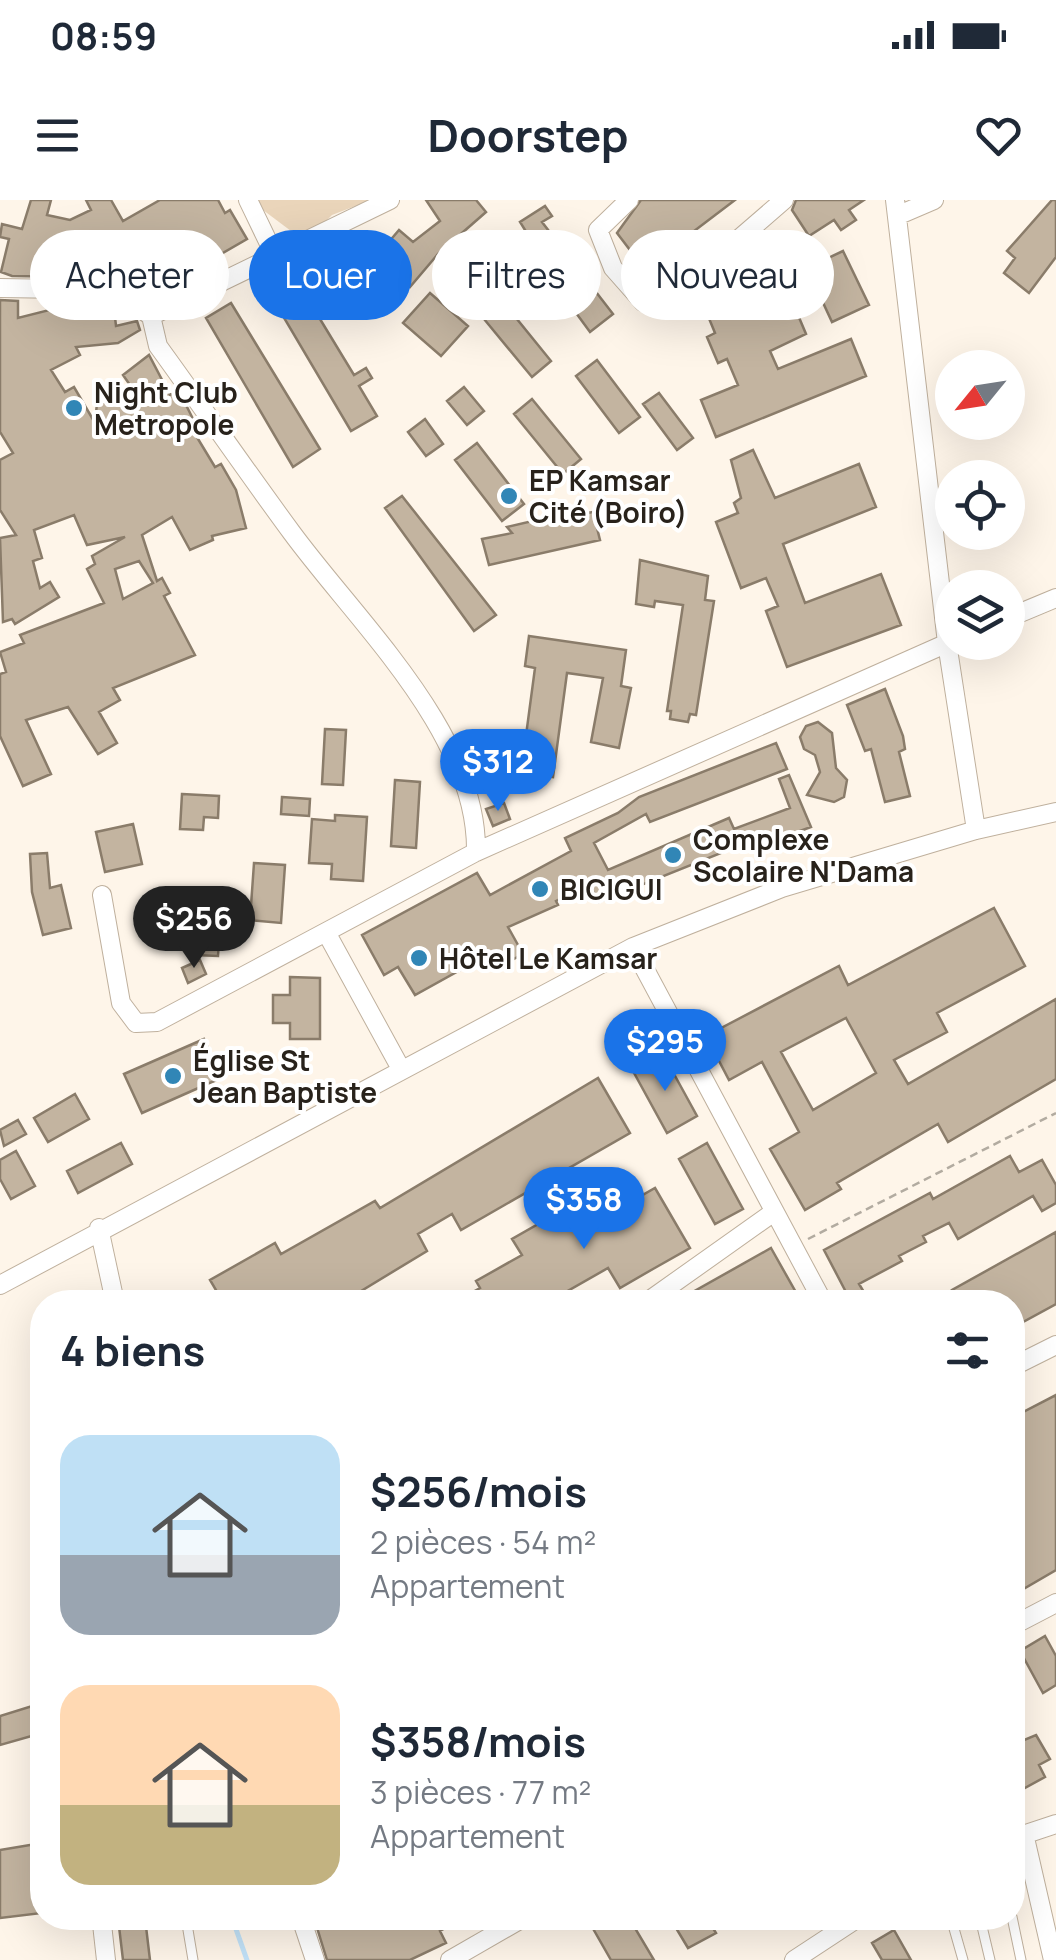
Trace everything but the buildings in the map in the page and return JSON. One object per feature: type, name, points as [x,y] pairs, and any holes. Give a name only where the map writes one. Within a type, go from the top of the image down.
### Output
[{"type":"street","points":[[248,200],[262,230]]},
{"type":"street","points":[[326,230],[390,200]]},
{"type":"street","points":[[629,200],[598,230],[613,268],[643,302],[666,301],[784,200]]},
{"type":"street","points":[[934,200],[897,207],[941,570]]},
{"type":"street","points":[[0,288],[30,288]]},
{"type":"street","points":[[152,320],[158,346],[293,534],[428,710],[465,780],[477,818],[476,852]]},
{"type":"street","points":[[1025,611],[1056,598]]},
{"type":"street","points":[[102,895],[121,1003],[136,1022],[157,1022],[476,852],[935,649]]},
{"type":"street","points":[[952,660],[976,830]]},
{"type":"street","points":[[0,1285],[99,1228],[632,947],[782,888],[976,830],[1056,812]]},
{"type":"street","points":[[326,932],[401,1069]]},
{"type":"street","points":[[632,947],[816,1290]]},
{"type":"street","points":[[664,1290],[774,1212]]},
{"type":"street","points":[[99,1228],[112,1290]]},
{"type":"street","points":[[1025,1360],[1056,1345]]},
{"type":"street","points":[[1025,1619],[1056,1603]]},
{"type":"street","points":[[1025,1840],[1056,1824]]},
{"type":"street","points":[[1025,1857],[1053,1960]]},
{"type":"street","points":[[101,1959],[102,1930]]},
{"type":"street","points":[[306,1930],[315,1960]]},
{"type":"street","points":[[450,1960],[503,1930]]},
{"type":"street","points":[[794,1960],[840,1930]]},
{"type":"lane","points":[[188,1930],[194,1960]]},
{"type":"lane","points":[[954,1930],[963,1960]]},
{"type":"lane","points":[[983,1930],[990,1960]]},
{"type":"lane","points":[[1015,1930],[1021,1960]]},
{"type":"path","points":[[793,1247],[1056,1113]]},
{"type":"shaded area","points":[[238,200],[371,200],[332,215],[317,230],[290,230],[259,207],[248,212]]},
{"type":"waterway","points":[[236,1930],[247,1960]]},
{"type":"place","name":"Night Club Metropole","points":[[74,408]]},
{"type":"place","name":"EP Kamsar Cité (Boiro)","points":[[509,496]]},
{"type":"place","name":"Complexe Scolaire N'Dama","points":[[673,855]]},
{"type":"place","name":"BICIGUI","points":[[540,889]]},
{"type":"place","name":"Hôtel Le Kamsar","points":[[419,958]]},
{"type":"place","name":"Église St Jean Baptiste","points":[[173,1076]]}]
